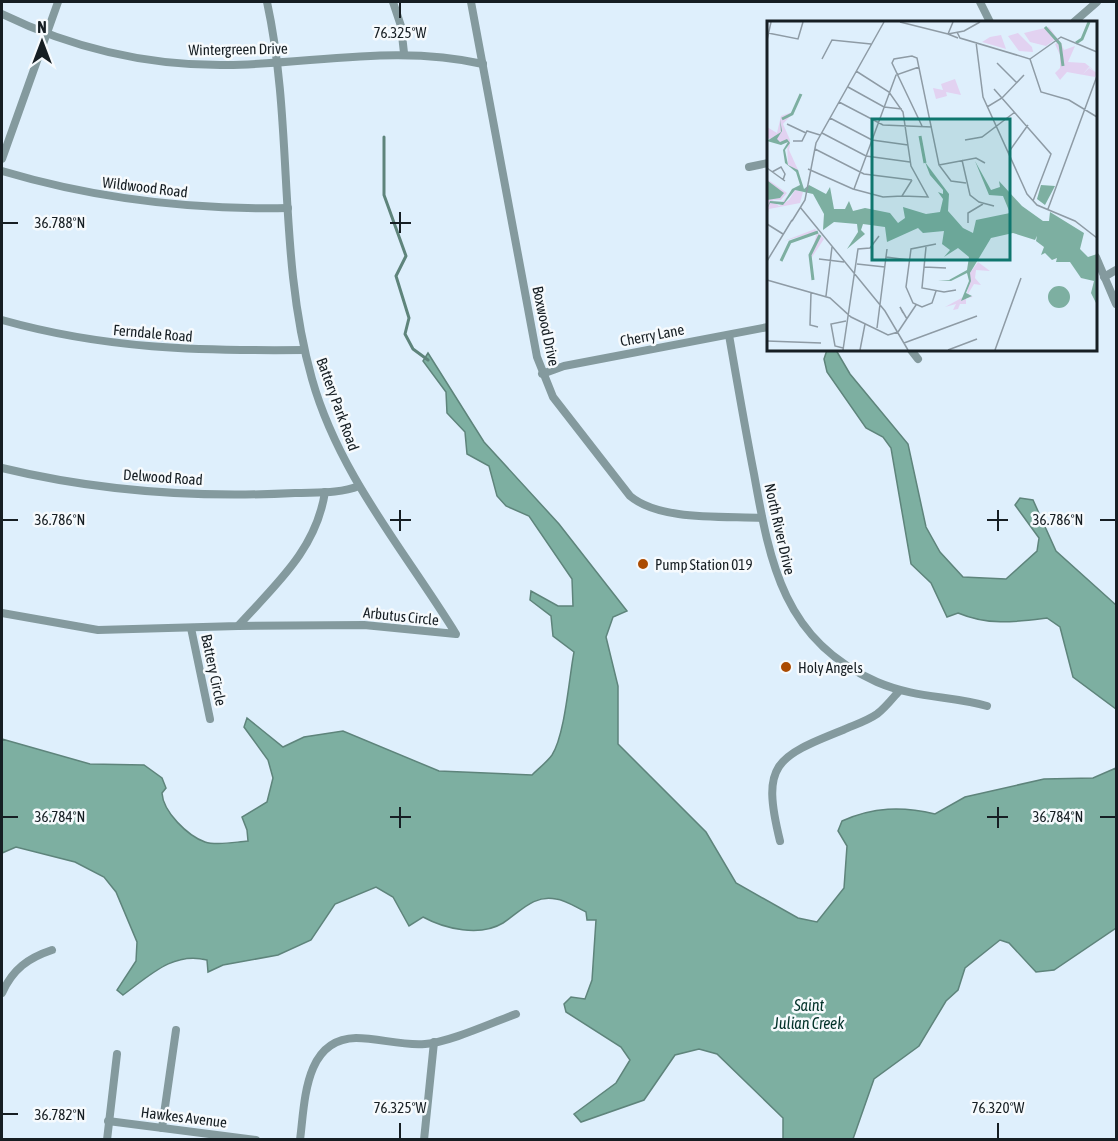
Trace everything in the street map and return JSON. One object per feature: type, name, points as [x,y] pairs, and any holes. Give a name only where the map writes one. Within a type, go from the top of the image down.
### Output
[{"type":"street","points":[[2,159],[57,2]]},
{"type":"street","name":"Battery Park Road","points":[[267,2],[276,63],[291,262],[304,350],[333,440],[358,486]]},
{"type":"street","points":[[393,2],[401,26],[404,53]]},
{"type":"street","name":"Boxwood Drive","points":[[471,2],[542,374],[563,411],[630,496],[639,504],[656,511],[762,518]]},
{"type":"street","points":[[980,2],[990,21]]},
{"type":"street","points":[[1075,21],[1097,2]]},
{"type":"street","name":"Wintergreen Drive","points":[[2,14],[46,33],[89,47],[152,61],[228,65],[404,53],[437,55],[483,64]]},
{"type":"street","points":[[749,167],[767,163]]},
{"type":"street","name":"Wildwood Road","points":[[2,171],[78,192],[130,201],[204,207],[288,208]]},
{"type":"street","points":[[1097,261],[1116,304]]},
{"type":"street","points":[[1104,277],[1116,270]]},
{"type":"street","name":"Ferndale Road","points":[[2,320],[77,338],[147,348],[304,350]]},
{"type":"street","name":"Cherry Lane","points":[[542,374],[564,366],[767,327]]},
{"type":"street","name":"North River Drive","points":[[729,335],[762,518],[776,576],[804,626],[820,644],[852,669],[899,691],[987,706]]},
{"type":"street","points":[[912,351],[918,359]]},
{"type":"street","name":"Delwood Road","points":[[2,468],[41,477],[144,492],[273,494],[325,492]]},
{"type":"street","points":[[2,613],[90,630],[126,631],[238,626],[310,541],[320,518],[325,492],[343,491],[358,486]]},
{"type":"street","name":"Arbutus Circle","points":[[238,626],[364,625],[456,634],[358,486]]},
{"type":"street","name":"Battery Circle","points":[[191,628],[210,718]]},
{"type":"street","points":[[780,841],[771,800],[773,781],[780,764],[797,749],[875,715],[899,691]]},
{"type":"street","points":[[2,993],[12,974],[24,963],[52,950]]},
{"type":"street","points":[[300,1140],[309,1076],[325,1051],[342,1041],[357,1038],[415,1045],[434,1042],[516,1014]]},
{"type":"street","points":[[162,1128],[176,1030]]},
{"type":"street","points":[[424,1140],[434,1042]]},
{"type":"street","points":[[106,1140],[117,1054]]},
{"type":"street","name":"Hawkes Avenue","points":[[108,1120],[256,1140]]},
{"type":"water","points":[[827,351],[837,351],[850,374],[908,444],[926,527],[940,552],[963,577],[1006,579],[1037,551],[1039,538],[1015,505],[1020,498],[1033,500],[1056,551],[1116,605],[1116,709],[1073,677],[1060,627],[1047,618],[1002,622],[980,620],[958,613],[947,617],[931,583],[911,564],[891,448],[883,437],[866,428],[827,372],[824,359]]},
{"type":"water","name":"Saint Julian Creek","points":[[428,353],[484,442],[559,524],[627,611],[613,617],[606,637],[618,686],[618,744],[706,832],[736,883],[798,918],[817,922],[844,888],[847,846],[838,831],[842,821],[865,813],[888,809],[935,814],[965,797],[1044,779],[1093,778],[1116,768],[1116,928],[1054,970],[1036,972],[1009,943],[1000,940],[965,968],[958,990],[946,1001],[919,1046],[874,1079],[853,1139],[783,1139],[783,1118],[717,1054],[699,1049],[675,1055],[644,1100],[581,1122],[574,1114],[616,1083],[630,1060],[621,1047],[566,1012],[564,1004],[571,997],[585,999],[592,980],[596,920],[587,920],[586,912],[560,900],[548,898],[534,901],[494,927],[484,930],[463,930],[423,917],[409,926],[393,897],[376,887],[335,904],[311,940],[278,955],[223,965],[208,972],[207,960],[183,959],[152,973],[123,995],[117,990],[136,961],[137,942],[116,892],[104,877],[75,862],[16,847],[2,853],[2,739],[90,764],[144,765],[162,778],[166,788],[162,793],[163,800],[184,829],[198,839],[215,844],[248,841],[242,817],[267,802],[273,778],[268,760],[244,727],[247,718],[283,747],[304,737],[343,731],[439,771],[532,775],[552,755],[563,720],[574,652],[553,636],[551,616],[530,600],[531,591],[558,606],[573,606],[572,579],[529,516],[506,506],[497,496],[489,466],[467,454],[465,432],[447,413],[446,392],[423,361]]},
{"type":"waterway","points":[[384,137],[384,195],[406,256],[396,276],[409,318],[405,334],[413,349],[428,360]]},
{"type":"place","name":"Pump Station 019","points":[[643,564]]},
{"type":"place","name":"Holy Angels","points":[[786,667]]}]
